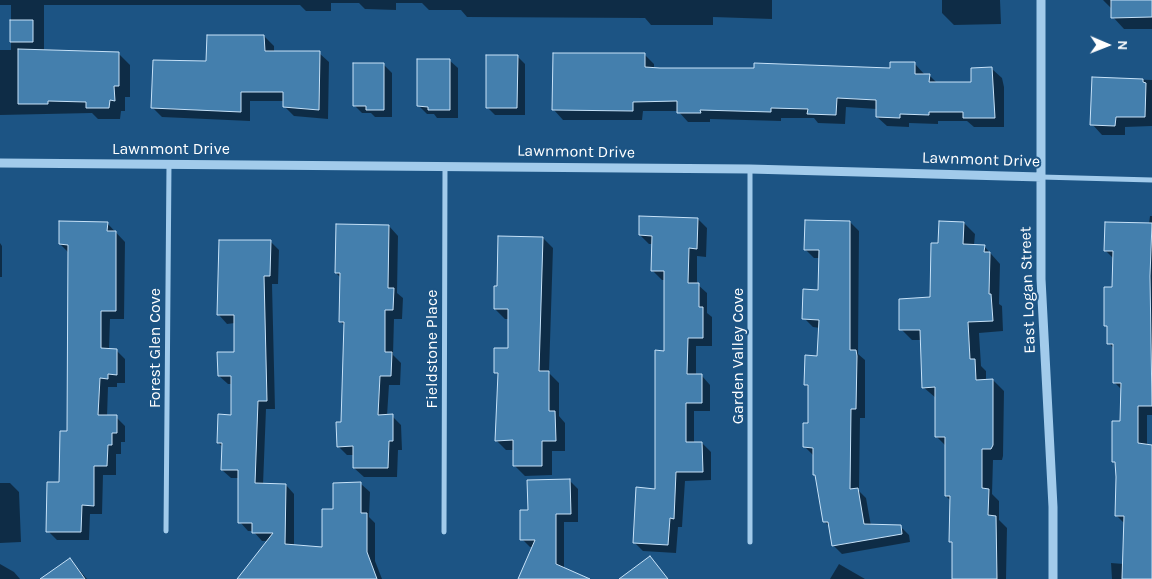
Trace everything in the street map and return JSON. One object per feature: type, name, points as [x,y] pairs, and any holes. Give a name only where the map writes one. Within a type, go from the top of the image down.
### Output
[{"type":"street","name":"East Logan Street","points":[[1041,0],[1041,279],[1052,507],[1053,579]]},
{"type":"street","name":"Lawnmont Drive","points":[[0,164],[750,169],[1152,180]]},
{"type":"street","name":"Forest Glen Cove","points":[[166,531],[168,164]]},
{"type":"street","name":"Fieldstone Place","points":[[444,532],[445,166]]},
{"type":"street","name":"Garden Valley Cove","points":[[750,169],[750,542]]},
{"type":"building","points":[[1111,0],[1152,0],[1152,17],[1111,18]]},
{"type":"building","points":[[10,20],[33,20],[33,42],[10,42]]},
{"type":"building","points":[[207,35],[264,35],[265,51],[320,51],[319,110],[283,107],[283,92],[241,92],[241,112],[151,108],[153,60],[206,61]]},
{"type":"building","points":[[18,49],[119,52],[119,86],[114,86],[115,101],[110,100],[109,108],[86,108],[86,102],[48,101],[48,104],[18,104]]},
{"type":"building","points":[[553,53],[645,53],[645,67],[660,68],[754,68],[754,63],[890,68],[890,62],[915,62],[915,74],[930,74],[929,82],[971,82],[971,68],[992,67],[995,118],[963,118],[963,112],[929,112],[929,115],[900,114],[900,118],[876,117],[876,100],[837,98],[836,115],[807,114],[808,109],[771,108],[771,112],[700,110],[701,113],[677,113],[677,101],[633,102],[633,111],[552,110]]},
{"type":"building","points":[[486,55],[518,55],[517,108],[486,108]]},
{"type":"building","points":[[417,59],[450,59],[450,110],[428,110],[428,107],[417,106]]},
{"type":"building","points":[[353,63],[384,63],[384,110],[366,110],[366,106],[353,106]]},
{"type":"building","points":[[1092,77],[1143,79],[1143,82],[1146,83],[1145,117],[1116,117],[1115,126],[1090,125]]},
{"type":"building","points":[[639,216],[698,218],[697,249],[689,248],[688,283],[699,283],[699,307],[703,307],[703,338],[688,338],[687,374],[702,374],[702,403],[686,403],[686,442],[702,442],[703,472],[676,472],[674,519],[670,518],[668,545],[633,543],[636,487],[655,489],[655,350],[664,351],[664,271],[651,271],[652,236],[639,235]]},
{"type":"building","points":[[805,220],[850,221],[850,350],[856,350],[857,356],[856,409],[851,409],[850,489],[858,488],[864,524],[901,525],[902,534],[832,546],[828,522],[823,522],[815,475],[813,475],[813,448],[803,447],[803,423],[808,423],[808,385],[804,385],[805,355],[817,356],[819,320],[802,319],[803,289],[818,290],[819,250],[804,250]]},
{"type":"building","points":[[59,221],[108,222],[107,231],[116,231],[116,311],[101,311],[101,348],[117,349],[117,375],[108,374],[108,379],[100,378],[98,415],[117,415],[117,433],[112,433],[112,445],[108,445],[107,466],[94,466],[94,506],[82,505],[81,532],[46,532],[47,482],[59,482],[60,431],[67,431],[68,245],[59,244]]},
{"type":"building","points":[[939,221],[964,222],[963,244],[985,245],[984,252],[990,252],[989,294],[991,294],[993,321],[968,322],[970,359],[975,359],[976,380],[993,379],[993,445],[991,449],[982,449],[982,488],[989,489],[988,515],[996,516],[997,579],[952,579],[952,542],[949,542],[950,496],[945,496],[945,437],[935,437],[935,387],[922,388],[920,330],[899,330],[899,299],[930,297],[931,243],[938,243]]},
{"type":"building","points":[[1105,222],[1152,223],[1150,276],[1152,406],[1138,406],[1138,443],[1152,445],[1152,579],[1122,579],[1124,516],[1115,516],[1116,477],[1115,462],[1112,462],[1112,421],[1120,421],[1121,383],[1113,383],[1113,344],[1107,344],[1107,326],[1104,326],[1104,287],[1112,287],[1113,251],[1104,251]]},
{"type":"building","points":[[336,224],[389,225],[388,288],[394,288],[393,310],[385,310],[385,352],[392,352],[391,376],[380,376],[378,415],[393,414],[393,441],[389,441],[388,468],[353,468],[353,446],[337,447],[336,422],[341,422],[344,322],[339,322],[340,273],[335,273]]},
{"type":"building","points":[[498,236],[543,237],[539,371],[549,371],[549,411],[555,411],[556,441],[542,441],[542,466],[513,466],[513,440],[495,441],[498,373],[494,373],[494,348],[508,348],[508,309],[494,309],[494,286],[497,286]]},
{"type":"building","points":[[219,240],[271,240],[270,276],[264,276],[267,401],[258,401],[255,483],[286,484],[285,544],[322,547],[322,509],[333,509],[333,483],[361,482],[361,513],[367,513],[367,552],[377,579],[237,579],[273,533],[252,533],[252,523],[238,523],[238,470],[221,470],[222,443],[217,443],[218,414],[231,415],[231,376],[218,376],[217,352],[234,352],[234,315],[217,315]]},
{"type":"building","points":[[570,479],[571,514],[556,514],[556,564],[590,579],[518,579],[535,540],[520,540],[520,510],[528,510],[527,480]]},
{"type":"building","points":[[650,556],[668,579],[619,579]]},
{"type":"building","points":[[70,558],[85,579],[40,579]]}]
